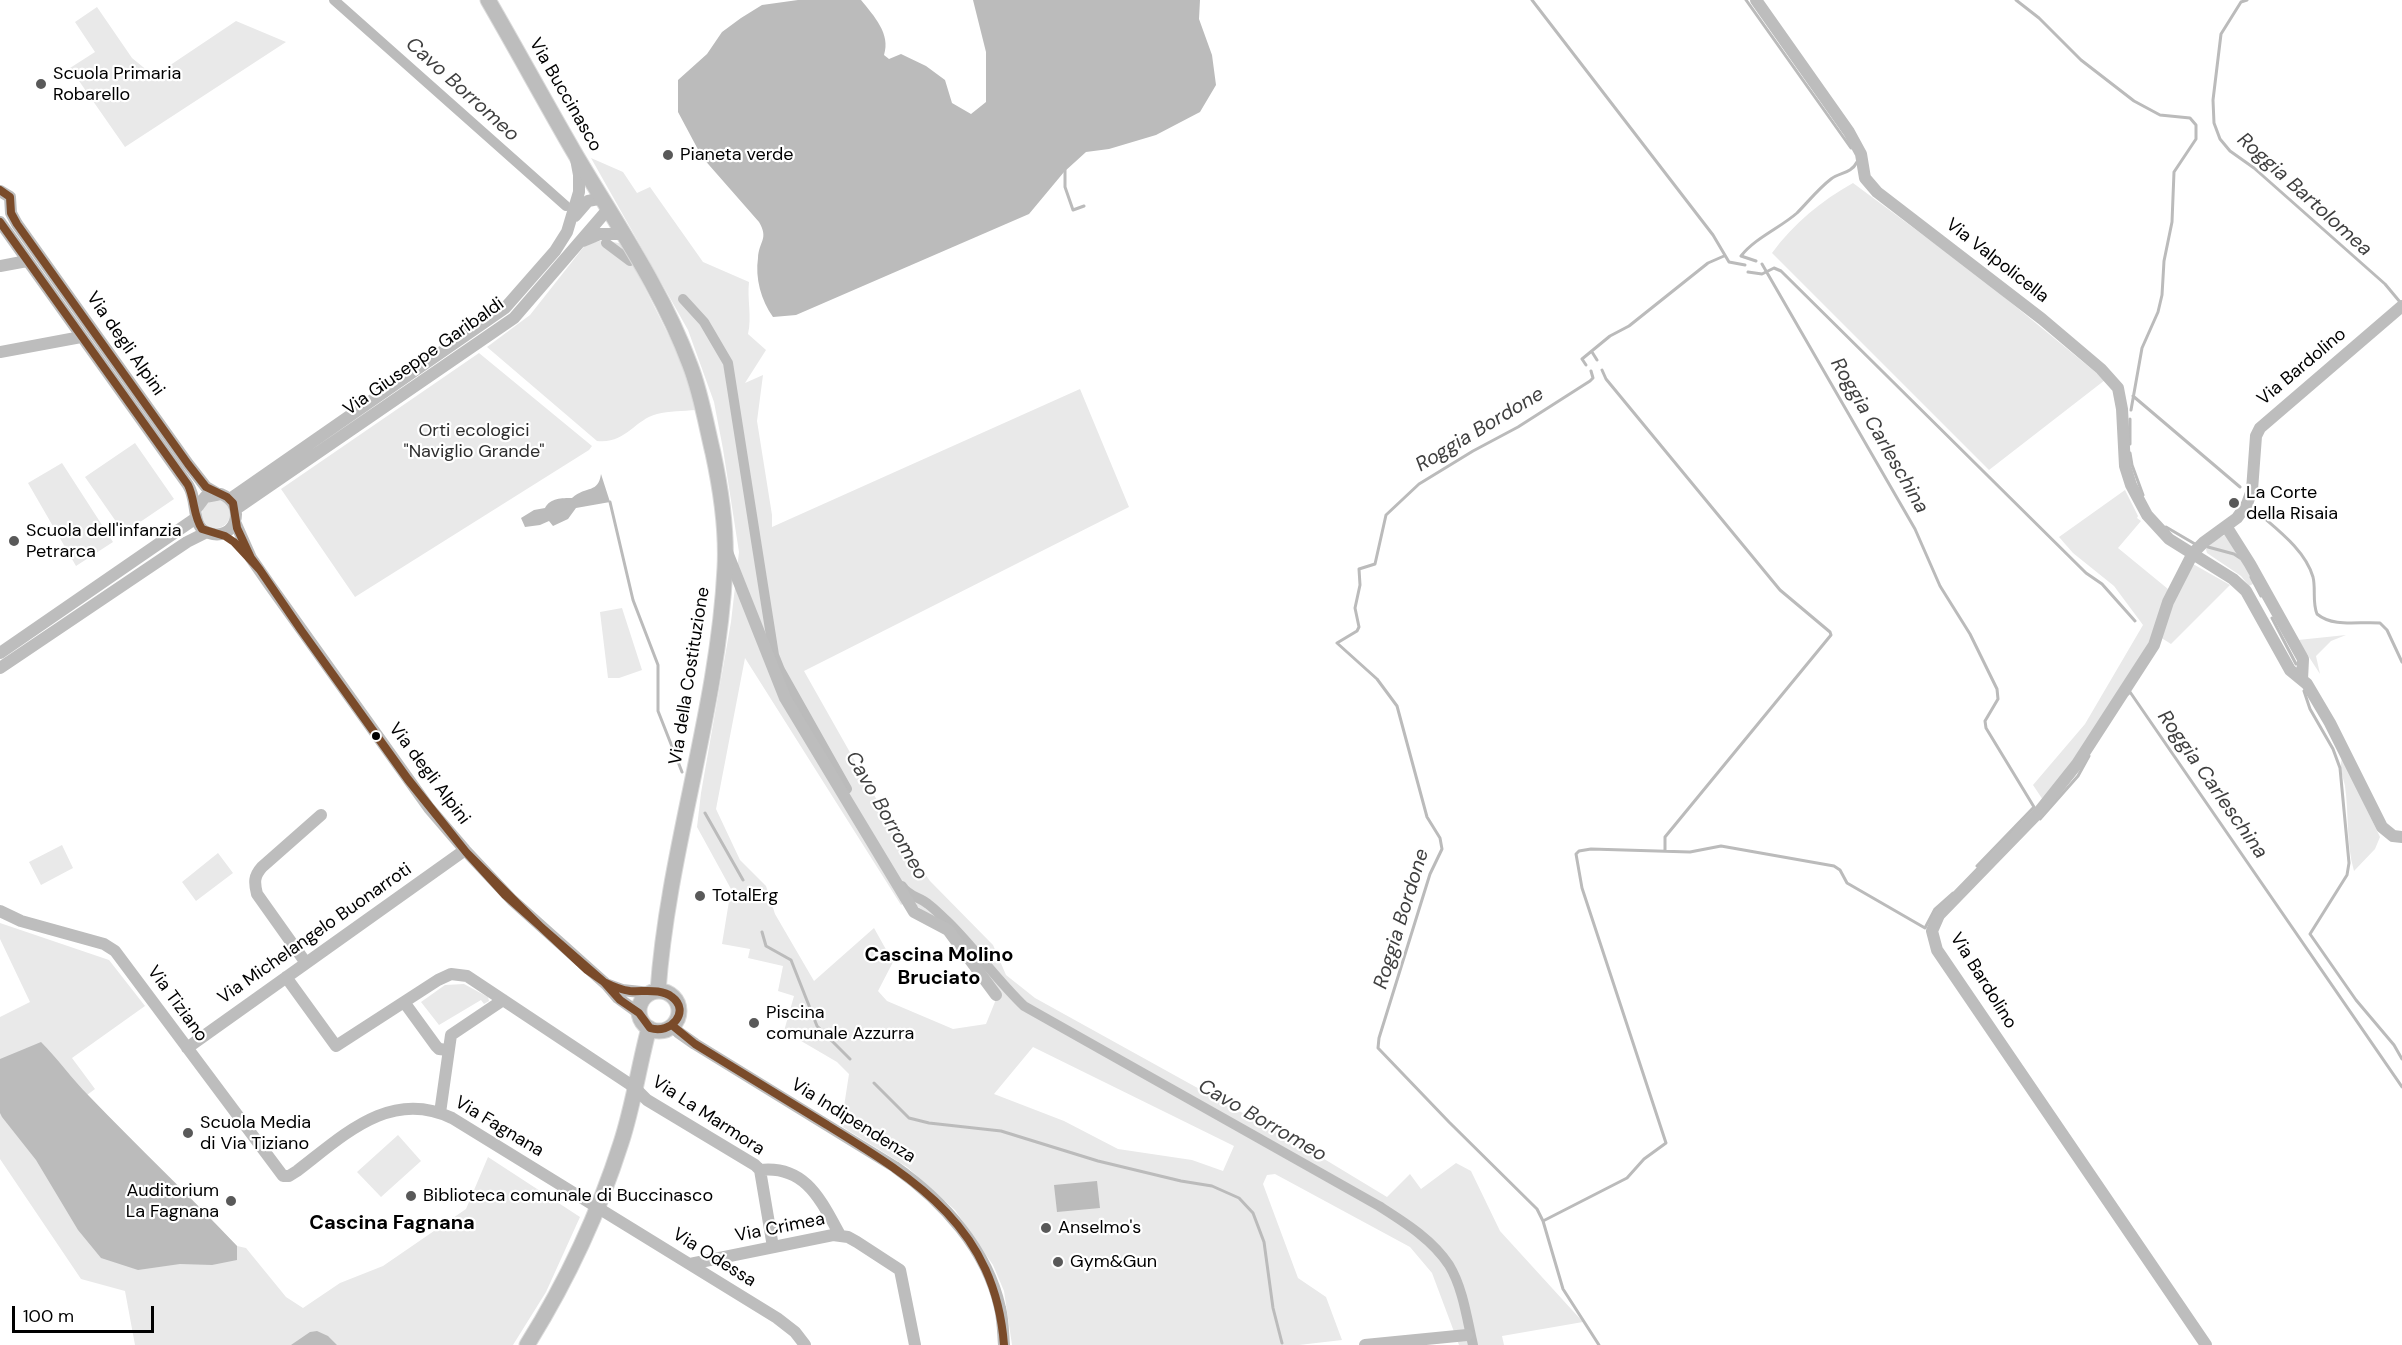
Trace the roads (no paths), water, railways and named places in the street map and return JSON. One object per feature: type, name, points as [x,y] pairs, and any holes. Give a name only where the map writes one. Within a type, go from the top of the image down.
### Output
[{"type":"main road","name":"Via Buccinasco","points":[[488,0],[574,152],[606,203]]},
{"type":"main road","name":"Via della Costituzione","points":[[606,203],[671,318],[691,366],[717,474],[725,548],[724,587],[713,678],[654,992]]},
{"type":"main road","points":[[654,992],[670,994],[676,1000],[679,1015],[673,1026],[662,1030],[649,1028],[642,1020],[641,1003],[654,992]]},
{"type":"main road","points":[[527,1345],[574,1265],[599,1209],[622,1141],[649,1028]]},
{"type":"street","name":"Via Valpolicella","points":[[1756,0],[1862,153],[1863,173],[1869,183],[2042,319],[2101,369],[2116,386],[2122,409],[2125,465],[2131,485],[2147,515],[2157,528],[2169,539],[2193,553]]},
{"type":"street","points":[[572,220],[579,192],[579,175],[574,152]]},
{"type":"street","name":"Via degli Alpini","points":[[0,191],[10,197],[16,224],[188,464],[206,487],[229,506],[251,558]]},
{"type":"street","points":[[572,220],[585,203],[606,203]]},
{"type":"street","name":"Via Giuseppe Garibaldi","points":[[229,506],[514,318],[579,243],[606,203]]},
{"type":"street","points":[[0,216],[11,208]]},
{"type":"street","name":"Via Giuseppe Garibaldi","points":[[229,506],[492,319],[515,297],[555,251],[562,242],[572,220]]},
{"type":"street","points":[[0,222],[188,485],[194,495],[196,513],[200,526],[207,532],[220,534],[229,530],[229,506],[202,499],[196,513],[0,653]]},
{"type":"street","points":[[579,243],[600,234],[625,234]]},
{"type":"street","points":[[0,266],[27,261]]},
{"type":"street","name":"Via Bardolino","points":[[2206,1345],[1937,950],[1932,931],[1939,915],[2065,781],[2154,645],[2168,602],[2193,553],[2237,518],[2247,504],[2252,490],[2256,436],[2260,428],[2402,306]]},
{"type":"street","points":[[0,352],[81,337]]},
{"type":"street","points":[[2226,526],[2303,659],[2302,680]]},
{"type":"street","points":[[0,668],[187,542],[207,532]]},
{"type":"street","name":"Via degli Alpini","points":[[220,534],[231,540],[251,558],[423,799],[465,850],[520,908],[608,985],[618,998],[640,1014]]},
{"type":"street","points":[[725,548],[785,698],[909,904],[914,912],[948,930],[996,994]]},
{"type":"street","points":[[2193,553],[2233,579],[2246,591],[2290,670],[2302,680],[2330,723],[2382,827],[2393,836],[2402,837]]},
{"type":"street","points":[[306,963],[257,894],[254,882],[262,867],[321,815]]},
{"type":"street","name":"Via Michelangelo Buonarroti","points":[[187,1048],[465,850]]},
{"type":"street","name":"Via Tiziano","points":[[0,911],[21,921],[105,944],[116,951],[283,1176]]},
{"type":"street","name":"Via La Marmora","points":[[404,1002],[451,974],[467,976],[634,1088],[646,1100],[755,1165],[760,1170],[772,1247]]},
{"type":"street","points":[[286,976],[336,1046],[404,1002],[436,1046],[439,1049],[448,1050]]},
{"type":"street","points":[[608,985],[622,990],[654,992]]},
{"type":"street","points":[[440,1113],[451,1035],[455,1030],[503,1000]]},
{"type":"street","name":"Via Indipendenza","points":[[673,1026],[695,1044],[895,1167],[948,1212],[980,1258],[994,1289],[1000,1310],[1004,1345]]},
{"type":"street","name":"Via Fagnana","points":[[283,1176],[289,1176],[297,1171],[350,1131],[380,1114],[399,1108],[409,1108],[440,1113],[452,1118],[599,1209]]},
{"type":"street","points":[[760,1170],[783,1171],[808,1185],[818,1194],[840,1235]]},
{"type":"street","name":"Via Odessa","points":[[599,1209],[787,1325],[805,1345]]},
{"type":"street","name":"Via Crimea","points":[[690,1264],[840,1235],[857,1242],[900,1270],[915,1345]]},
{"type":"street","points":[[1365,1345],[1467,1335]]},
{"type":"waterway","name":"Cavo Borromeo","points":[[334,0],[566,206]]},
{"type":"waterway","name":"Roggia Bordone","points":[[1532,0],[1713,235],[1729,262],[1745,265]]},
{"type":"waterway","name":"Roggia Carleschina","points":[[1746,0],[1851,148]]},
{"type":"waterway","points":[[2016,0],[2039,18],[2081,60],[2134,101],[2160,115],[2190,118],[2196,125],[2196,139],[2174,172],[2172,222],[2164,261],[2162,295],[2158,312],[2142,348],[2131,410]]},
{"type":"waterway","name":"Roggia Bartolomea","points":[[2247,0],[2241,2],[2221,34],[2213,100],[2214,123],[2220,139],[2230,151],[2254,168],[2385,284],[2400,302]]},
{"type":"waterway","name":"Roggia Carleschina","points":[[1756,261],[1741,256],[1753,244],[1797,213],[1831,179],[1849,171],[1857,162]]},
{"type":"waterway","points":[[1065,170],[1065,187],[1073,210],[1084,206]]},
{"type":"waterway","name":"Cavo Borromeo","points":[[606,243],[630,261]]},
{"type":"waterway","name":"Roggia Bordone","points":[[1586,365],[1582,359],[1610,336],[1629,326],[1708,263],[1724,256]]},
{"type":"waterway","name":"Roggia Carleschina","points":[[1762,264],[1915,529],[1940,586],[1970,634],[1997,689],[1998,699],[1985,721],[1986,728],[2034,807],[1977,866]]},
{"type":"waterway","points":[[1748,272],[1762,274],[1774,268],[1781,271],[2086,573],[2102,584],[2135,621]]},
{"type":"waterway","name":"Cavo Borromeo","points":[[683,299],[704,322],[728,363],[774,655],[780,670],[847,789]]},
{"type":"waterway","points":[[1592,352],[1597,360]]},
{"type":"waterway","points":[[1602,370],[1606,379],[1780,590],[1831,635],[1665,837],[1665,851]]},
{"type":"waterway","name":"Roggia Bordone","points":[[1591,371],[1593,378],[1590,381],[1518,427],[1419,484],[1386,515],[1375,564],[1359,569],[1360,585],[1355,608],[1359,627],[1357,631],[1337,643],[1377,679],[1397,706],[1427,817],[1440,838],[1442,849],[1430,874],[1379,1038],[1378,1048],[1537,1209],[1543,1221],[1563,1289],[1599,1345]]},
{"type":"waterway","points":[[2133,396],[2240,487]]},
{"type":"waterway","points":[[2130,419],[2130,444]]},
{"type":"waterway","points":[[2130,453],[2143,495]]},
{"type":"waterway","points":[[610,502],[633,600],[658,665],[658,711],[682,772]]},
{"type":"waterway","points":[[2255,510],[2296,548],[2309,567],[2313,577],[2317,614],[2331,621],[2380,623],[2387,630],[2402,662]]},
{"type":"waterway","points":[[2166,527],[2195,544]]},
{"type":"waterway","points":[[2208,547],[2234,554],[2240,558]]},
{"type":"waterway","points":[[2251,577],[2261,596]]},
{"type":"waterway","points":[[2272,618],[2296,664]]},
{"type":"waterway","points":[[2304,691],[2310,709],[2333,749],[2340,768],[2349,863],[2347,875],[2310,934],[2356,1000],[2394,1045],[2402,1059]]},
{"type":"waterway","name":"Roggia Carleschina","points":[[2128,694],[2130,692],[2402,1087]]},
{"type":"waterway","name":"Roggia Carleschina","points":[[2040,819],[2078,776],[2089,756]]},
{"type":"waterway","points":[[705,813],[743,880]]},
{"type":"waterway","points":[[1543,1221],[1627,1178],[1644,1159],[1666,1143],[1582,888],[1576,854],[1579,851],[1591,849],[1690,852],[1721,846],[1834,866],[1840,870],[1847,883],[1925,928],[1935,909],[1953,893]]},
{"type":"waterway","name":"Cavo Borromeo","points":[[902,886],[907,892],[931,906],[949,923],[1024,1006],[1379,1206],[1417,1232],[1442,1256],[1454,1274],[1464,1304],[1473,1345]]},
{"type":"waterway","points":[[762,932],[766,946],[791,960],[817,1026],[850,1059]]},
{"type":"waterway","points":[[874,1083],[909,1118],[929,1123],[1001,1131],[1098,1161],[1212,1186],[1239,1198],[1253,1213],[1264,1242],[1273,1308],[1282,1343]]},
{"type":"place","name":"Scuola Primaria Robarello","points":[[41,84]]},
{"type":"place","name":"Pianeta verde","points":[[668,155]]},
{"type":"place","name":"La Corte della Risaia","points":[[2234,503]]},
{"type":"place","name":"Scuola dell'infanzia Petrarca","points":[[14,541]]},
{"type":"place","name":"TotalErg","points":[[700,896]]},
{"type":"place","name":"Piscina comunale Azzurra","points":[[754,1023]]},
{"type":"place","name":"Scuola Media di Via Tiziano","points":[[188,1133]]},
{"type":"place","name":"Biblioteca comunale di Buccinasco","points":[[411,1196]]},
{"type":"place","name":"Auditorium La Fagnana","points":[[231,1201]]},
{"type":"place","name":"Anselmo's","points":[[1046,1228]]},
{"type":"place","name":"Gym&Gun","points":[[1058,1262]]},
{"type":"district","name":"Cascina Molino Bruciato","points":[[939,968]]},
{"type":"district","name":"Cascina Fagnana","points":[[392,1224]]},
{"type":"park label","name":"Orti ecologici \"Naviglio Grande\"","points":[[474,441]]}]
